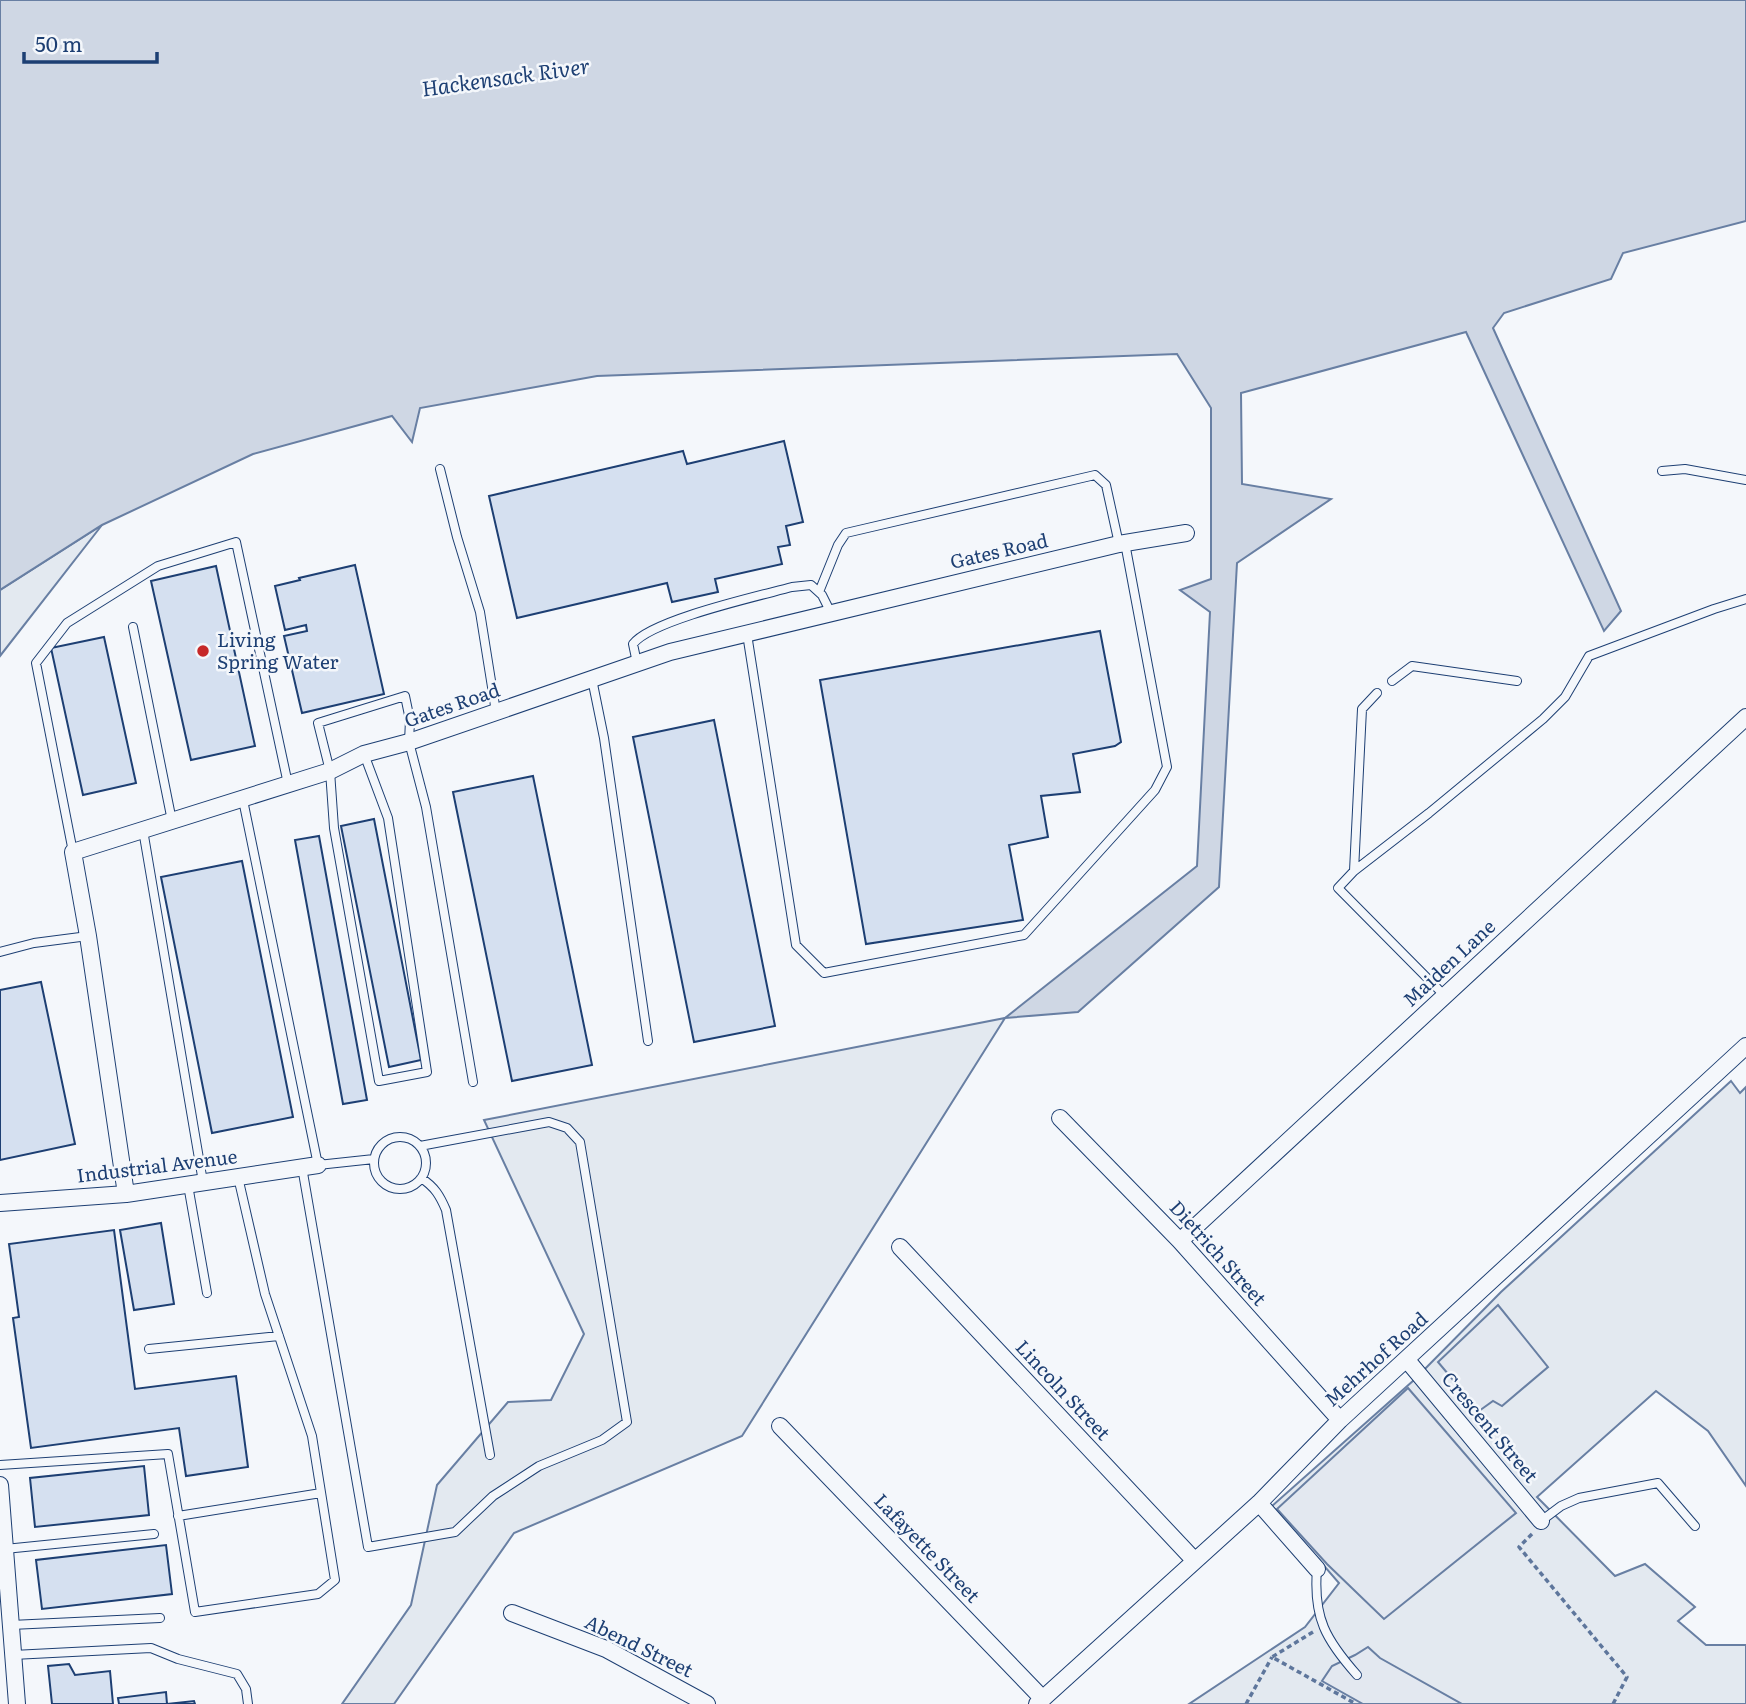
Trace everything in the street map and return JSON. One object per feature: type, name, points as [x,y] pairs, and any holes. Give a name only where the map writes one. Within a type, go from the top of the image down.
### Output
[{"type":"street","name":"Gates Road","points":[[73,852],[330,771],[364,754],[409,742],[670,652],[1122,544],[1186,533]]},
{"type":"street","name":"Maiden Lane","points":[[1180,1241],[1746,717]]},
{"type":"street","points":[[73,852],[126,1194]]},
{"type":"street","name":"Mehrhof Road","points":[[1040,1702],[1259,1503],[1340,1420],[1746,1046]]},
{"type":"street","name":"Dietrich Street","points":[[1060,1118],[1180,1241],[1340,1420]]},
{"type":"street","name":"Industrial Avenue","points":[[0,1203],[126,1194],[310,1166]]},
{"type":"street","name":"Lincoln Street","points":[[900,1247],[1195,1561]]},
{"type":"street","name":"Crescent Street","points":[[1407,1360],[1541,1521]]},
{"type":"street","name":"Lafayette Street","points":[[780,1426],[1040,1702]]},
{"type":"street","points":[[0,1485],[17,1704]]},
{"type":"street","points":[[1259,1503],[1317,1569]]},
{"type":"street","name":"Abend Street","points":[[512,1613],[606,1650],[706,1704]]},
{"type":"lane","points":[[440,469],[480,612],[496,712]]},
{"type":"lane","points":[[1662,471],[1685,469],[1746,480]]},
{"type":"lane","points":[[747,634],[796,945],[824,973],[1024,935],[1155,790],[1167,767],[1122,544],[1106,485],[1095,475],[846,533],[838,545],[819,592]]},
{"type":"lane","points":[[73,852],[36,663],[67,623],[158,566],[236,542],[288,784]]},
{"type":"lane","points":[[637,663],[633,644],[637,639],[675,621],[792,587],[811,585],[822,595],[831,613]]},
{"type":"lane","points":[[1445,996],[1338,888],[1354,872],[1429,814],[1543,719],[1565,697],[1589,656],[1746,599]]},
{"type":"lane","points":[[133,627],[172,821]]},
{"type":"lane","points":[[1391,681],[1412,666],[1517,681]]},
{"type":"lane","points":[[592,679],[604,738],[648,1041]]},
{"type":"lane","points":[[1354,872],[1362,709],[1377,693]]},
{"type":"lane","points":[[364,754],[388,818],[427,1072],[379,1081],[334,828],[330,771],[318,723],[405,696],[410,720],[409,742],[426,807],[473,1082]]},
{"type":"lane","points":[[243,800],[310,1166],[368,1547],[455,1532],[494,1496],[539,1466],[602,1440],[627,1422],[580,1142],[567,1128],[549,1122],[420,1146]]},
{"type":"lane","points":[[143,830],[195,1184],[207,1293]]},
{"type":"lane","points":[[0,952],[34,943],[88,936]]},
{"type":"lane","points":[[405,1137],[420,1146],[426,1162],[425,1170],[421,1178],[407,1188],[390,1187],[377,1176],[374,1159],[382,1144],[389,1139],[405,1137]]},
{"type":"lane","points":[[310,1166],[374,1159]]},
{"type":"lane","points":[[0,1465],[168,1454],[195,1612],[318,1594],[335,1580],[312,1436],[265,1294],[238,1177]]},
{"type":"lane","points":[[421,1178],[440,1195],[446,1210],[490,1455]]},
{"type":"lane","points":[[149,1349],[279,1336]]},
{"type":"lane","points":[[1541,1521],[1561,1506],[1580,1498],[1658,1483],[1695,1526]]},
{"type":"lane","points":[[178,1516],[321,1493]]},
{"type":"lane","points":[[5,1549],[153,1534]]},
{"type":"lane","points":[[1317,1569],[1319,1617],[1337,1652],[1357,1675]]},
{"type":"lane","points":[[11,1625],[160,1618]]},
{"type":"lane","points":[[13,1655],[151,1648],[237,1674],[246,1689],[248,1704]]},
{"type":"path","points":[[1541,1521],[1519,1546],[1627,1677],[1612,1704]]},
{"type":"path","points":[[1246,1704],[1272,1657],[1324,1626]]},
{"type":"path","points":[[1272,1657],[1356,1704]]},
{"type":"shaded area","points":[[102,525],[0,656],[0,590]]},
{"type":"shaded area","points":[[1005,1018],[742,1436],[514,1533],[394,1704],[342,1704],[411,1605],[437,1485],[508,1402],[551,1400],[584,1334],[484,1120]]},
{"type":"shaded area","points":[[1731,1081],[1740,1093],[1746,1087],[1746,1486],[1708,1431],[1656,1391],[1537,1497],[1615,1576],[1645,1564],[1695,1607],[1678,1621],[1706,1645],[1746,1645],[1746,1704],[1189,1704],[1305,1627],[1339,1583],[1272,1506],[1414,1380],[1501,1292]]},
{"type":"shaded area","points":[[1498,1305],[1548,1367],[1502,1406],[1493,1401],[1479,1411],[1438,1362]]},
{"type":"shaded area","points":[[1408,1388],[1516,1513],[1384,1619],[1327,1564],[1277,1509]]},
{"type":"shaded area","points":[[1368,1647],[1380,1658],[1462,1704],[1363,1704],[1322,1681],[1332,1666]]},
{"type":"water","name":"Hackensack River","points":[[0,0],[1746,0],[1746,221],[1623,253],[1611,279],[1504,313],[1493,328],[1621,611],[1604,631],[1466,332],[1241,393],[1242,484],[1331,499],[1237,563],[1219,887],[1078,1012],[1005,1018],[1197,866],[1210,612],[1180,590],[1211,579],[1211,408],[1177,354],[597,376],[420,408],[412,442],[392,416],[253,454],[102,525],[0,590]]},
{"type":"building","points":[[784,441],[803,522],[786,526],[790,545],[778,547],[782,564],[715,579],[718,592],[672,602],[667,583],[517,618],[489,496],[683,451],[687,464]]},
{"type":"building","points":[[355,565],[384,694],[302,713],[284,636],[307,631],[306,625],[285,630],[275,586]]},
{"type":"building","points":[[216,566],[255,746],[191,760],[151,581]]},
{"type":"building","points":[[1100,631],[1121,742],[1115,746],[1073,754],[1080,792],[1041,796],[1048,837],[1009,845],[1023,920],[866,944],[820,680]]},
{"type":"building","points":[[104,637],[136,783],[83,795],[51,648]]},
{"type":"building","points":[[714,720],[775,1026],[694,1042],[633,737]]},
{"type":"building","points":[[533,776],[592,1065],[512,1081],[453,792]]},
{"type":"building","points":[[374,819],[421,1060],[389,1067],[341,826]]},
{"type":"building","points":[[319,836],[367,1100],[343,1104],[295,840]]},
{"type":"building","points":[[242,861],[293,1117],[212,1133],[161,877]]},
{"type":"building","points":[[41,982],[75,1144],[0,1160],[0,990]]},
{"type":"building","points":[[161,1223],[174,1304],[134,1310],[120,1230]]},
{"type":"building","points":[[114,1230],[135,1389],[236,1376],[248,1467],[186,1476],[179,1428],[31,1448],[13,1318],[19,1317],[9,1244]]},
{"type":"building","points":[[144,1466],[149,1515],[35,1527],[30,1478]]},
{"type":"building","points":[[166,1545],[172,1594],[42,1609],[36,1560]]},
{"type":"building","points":[[69,1664],[75,1675],[110,1671],[113,1704],[52,1704],[48,1666]]},
{"type":"building","points":[[166,1692],[167,1704],[119,1704],[118,1698]]},
{"type":"building","points":[[194,1701],[195,1704],[167,1704]]},
{"type":"place","name":"Living Spring Water","points":[[203,651]]}]
